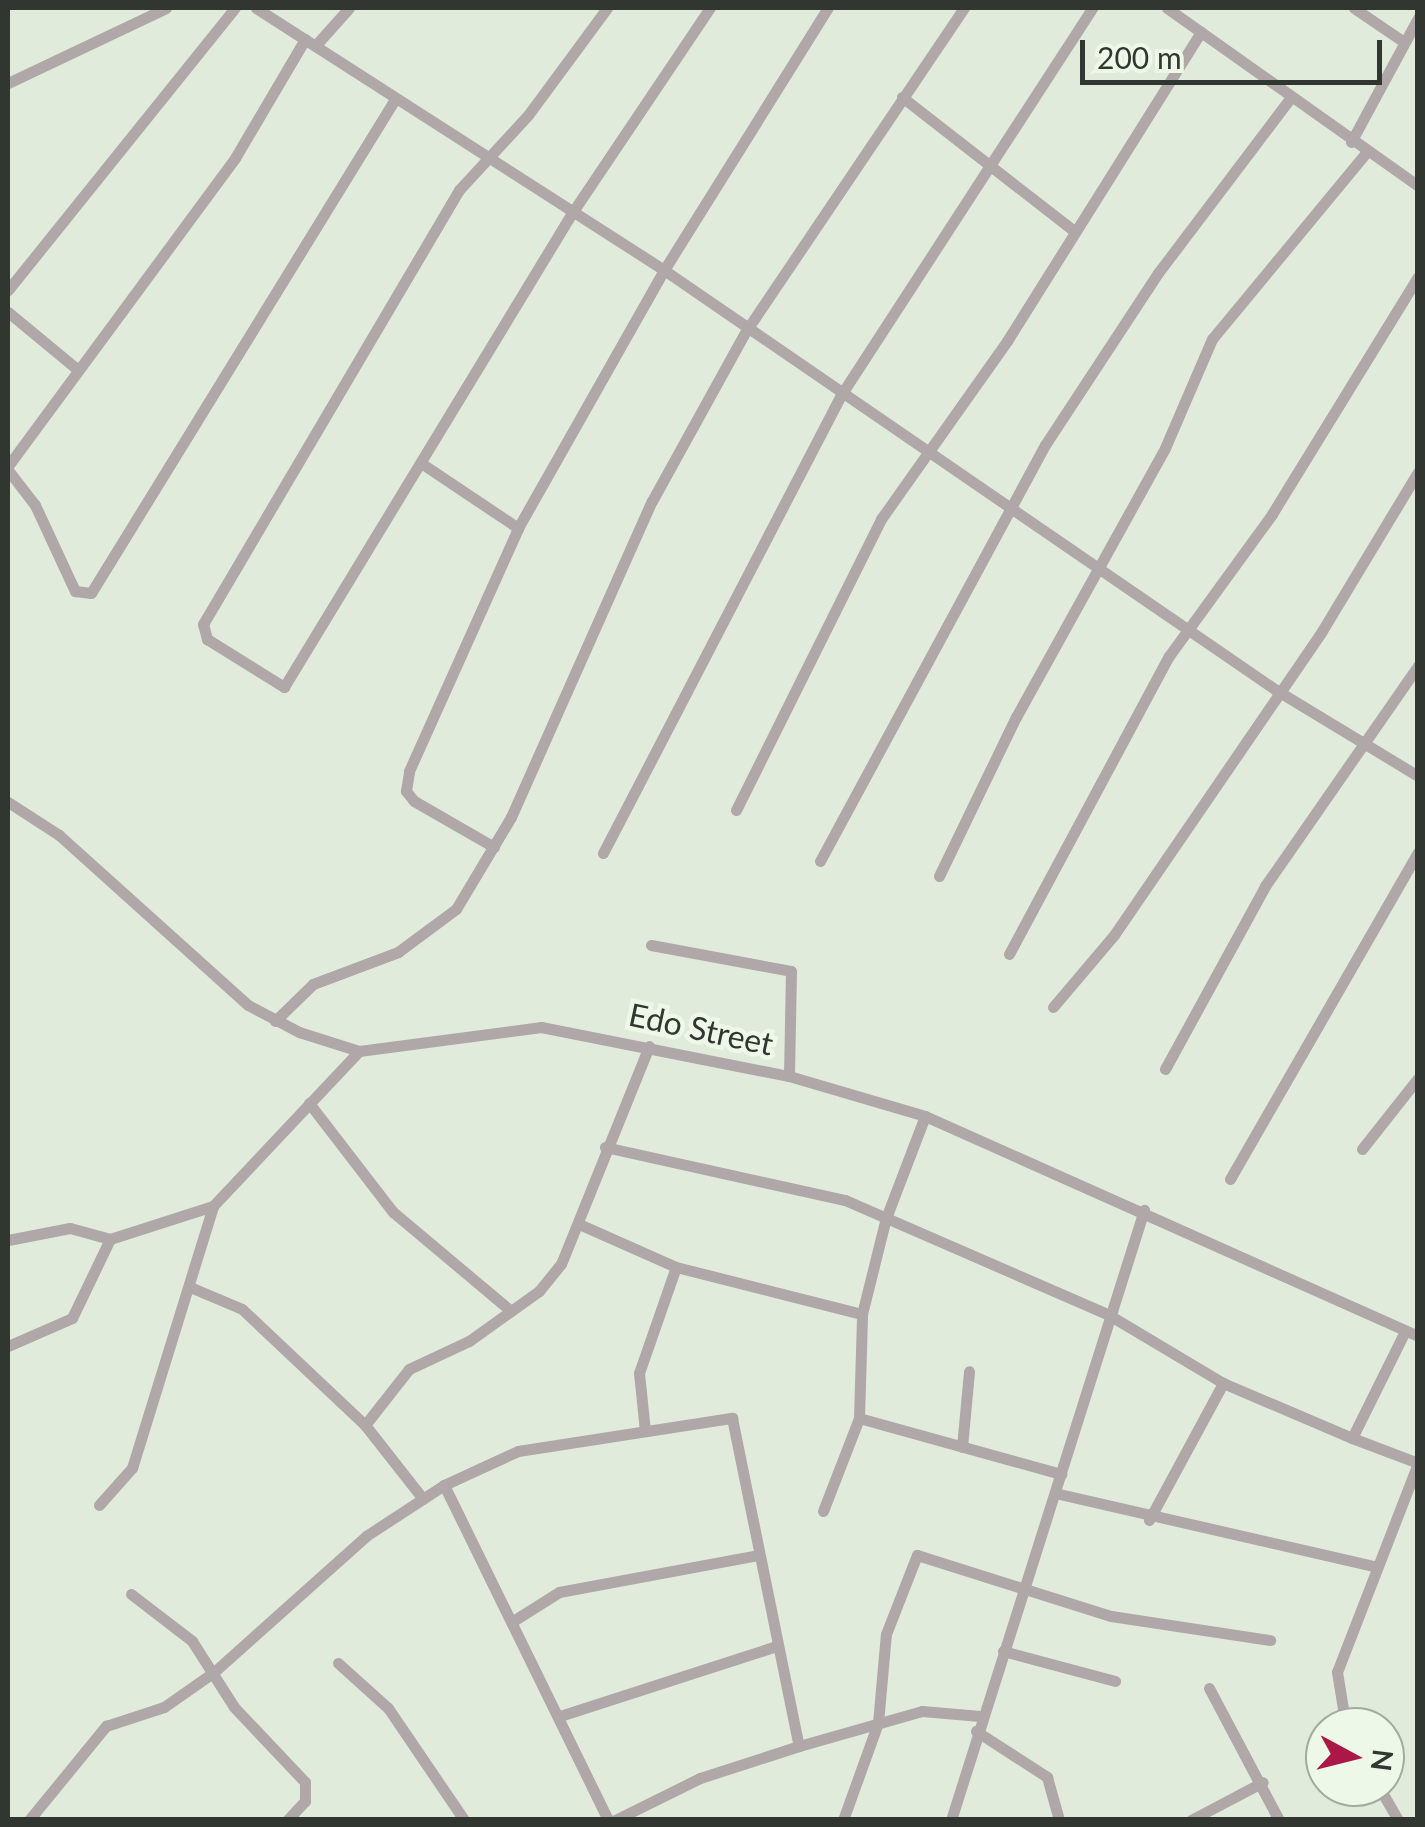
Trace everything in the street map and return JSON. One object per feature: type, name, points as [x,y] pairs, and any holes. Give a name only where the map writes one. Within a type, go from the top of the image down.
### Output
[{"type":"street","points":[[8,82],[166,8]]},
{"type":"street","points":[[8,290],[234,8]]},
{"type":"street","points":[[256,8],[664,270],[840,396],[1276,690],[1418,776]]},
{"type":"street","points":[[349,8],[310,43],[235,158],[8,468],[35,505],[76,591],[91,593],[395,99]]},
{"type":"street","points":[[606,8],[528,115],[483,157],[286,477],[203,624],[207,639],[284,687],[294,682],[572,214],[710,8]]},
{"type":"street","points":[[494,847],[414,801],[406,781],[518,528],[664,270],[828,8]]},
{"type":"street","points":[[275,1022],[313,984],[429,934],[456,909],[494,847],[652,501],[746,331],[964,8]]},
{"type":"street","points":[[603,853],[840,396],[1092,8]]},
{"type":"street","points":[[1167,8],[1289,100],[1418,186]]},
{"type":"street","points":[[1354,8],[1404,42]]},
{"type":"street","points":[[1350,142],[1418,18]]},
{"type":"street","points":[[736,810],[923,451],[1008,341],[1200,32]]},
{"type":"street","points":[[902,98],[1074,231]]},
{"type":"street","points":[[820,861],[1013,512],[1044,446],[1158,273],[1289,100]]},
{"type":"street","points":[[940,876],[1096,569],[1165,448],[1212,339],[1366,153]]},
{"type":"street","points":[[1008,954],[1188,631],[1272,514],[1418,276]]},
{"type":"street","points":[[8,312],[78,369]]},
{"type":"street","points":[[422,463],[518,528]]},
{"type":"street","points":[[1053,1007],[1114,935],[1276,690],[1322,631],[1418,472]]},
{"type":"street","points":[[1165,1068],[1265,886],[1418,666]]},
{"type":"street","name":"Edo Street","points":[[8,802],[60,834],[275,1022],[359,1052],[530,1027],[649,1046],[789,1076],[925,1116],[1144,1210],[1411,1333]]},
{"type":"street","points":[[1230,1179],[1418,852]]},
{"type":"street","points":[[651,945],[792,971],[789,1076]]},
{"type":"street","points":[[365,1424],[409,1369],[511,1312],[562,1264],[605,1147],[649,1046]]},
{"type":"street","points":[[98,1505],[132,1468],[213,1206],[359,1052]]},
{"type":"street","points":[[1362,1150],[1418,1078]]},
{"type":"street","points":[[309,1103],[393,1212],[511,1312]]},
{"type":"street","points":[[823,1511],[858,1418],[862,1314],[886,1218],[925,1116]]},
{"type":"street","points":[[605,1147],[846,1200],[1109,1315],[1223,1383],[1418,1463],[1373,1566],[1336,1672],[1342,1707]]},
{"type":"street","points":[[8,1240],[70,1228],[110,1239],[213,1206]]},
{"type":"street","points":[[951,1820],[980,1716],[1025,1589],[1144,1210]]},
{"type":"street","points":[[579,1224],[676,1267],[862,1314]]},
{"type":"street","points":[[8,1346],[72,1318],[110,1239]]},
{"type":"street","points":[[645,1432],[640,1373],[676,1267]]},
{"type":"street","points":[[190,1286],[242,1309],[365,1424],[423,1499]]},
{"type":"street","points":[[1352,1438],[1411,1333]]},
{"type":"street","points":[[962,1446],[970,1371]]},
{"type":"street","points":[[1149,1520],[1223,1383]]},
{"type":"street","points":[[29,1820],[106,1726],[164,1707],[214,1672],[366,1536],[444,1485],[518,1451],[723,1416],[738,1423],[758,1555],[799,1746]]},
{"type":"street","points":[[858,1418],[1061,1474]]},
{"type":"street","points":[[444,1485],[563,1715],[612,1820],[700,1778],[878,1723],[938,1708],[980,1716]]},
{"type":"street","points":[[1055,1492],[1149,1520],[1373,1566]]},
{"type":"street","points":[[513,1622],[558,1592],[758,1555]]},
{"type":"street","points":[[843,1820],[878,1723],[886,1634],[916,1555],[1111,1616],[1270,1640]]},
{"type":"street","points":[[131,1594],[184,1633],[214,1672],[234,1707],[307,1788],[303,1806],[286,1820]]},
{"type":"street","points":[[563,1715],[777,1646]]},
{"type":"street","points":[[1003,1652],[1115,1680]]},
{"type":"street","points":[[338,1664],[388,1708],[464,1820]]},
{"type":"street","points":[[1209,1688],[1263,1782],[1279,1820]]},
{"type":"street","points":[[976,1730],[1047,1777],[1058,1820]]},
{"type":"street","points":[[1191,1820],[1263,1782]]}]
